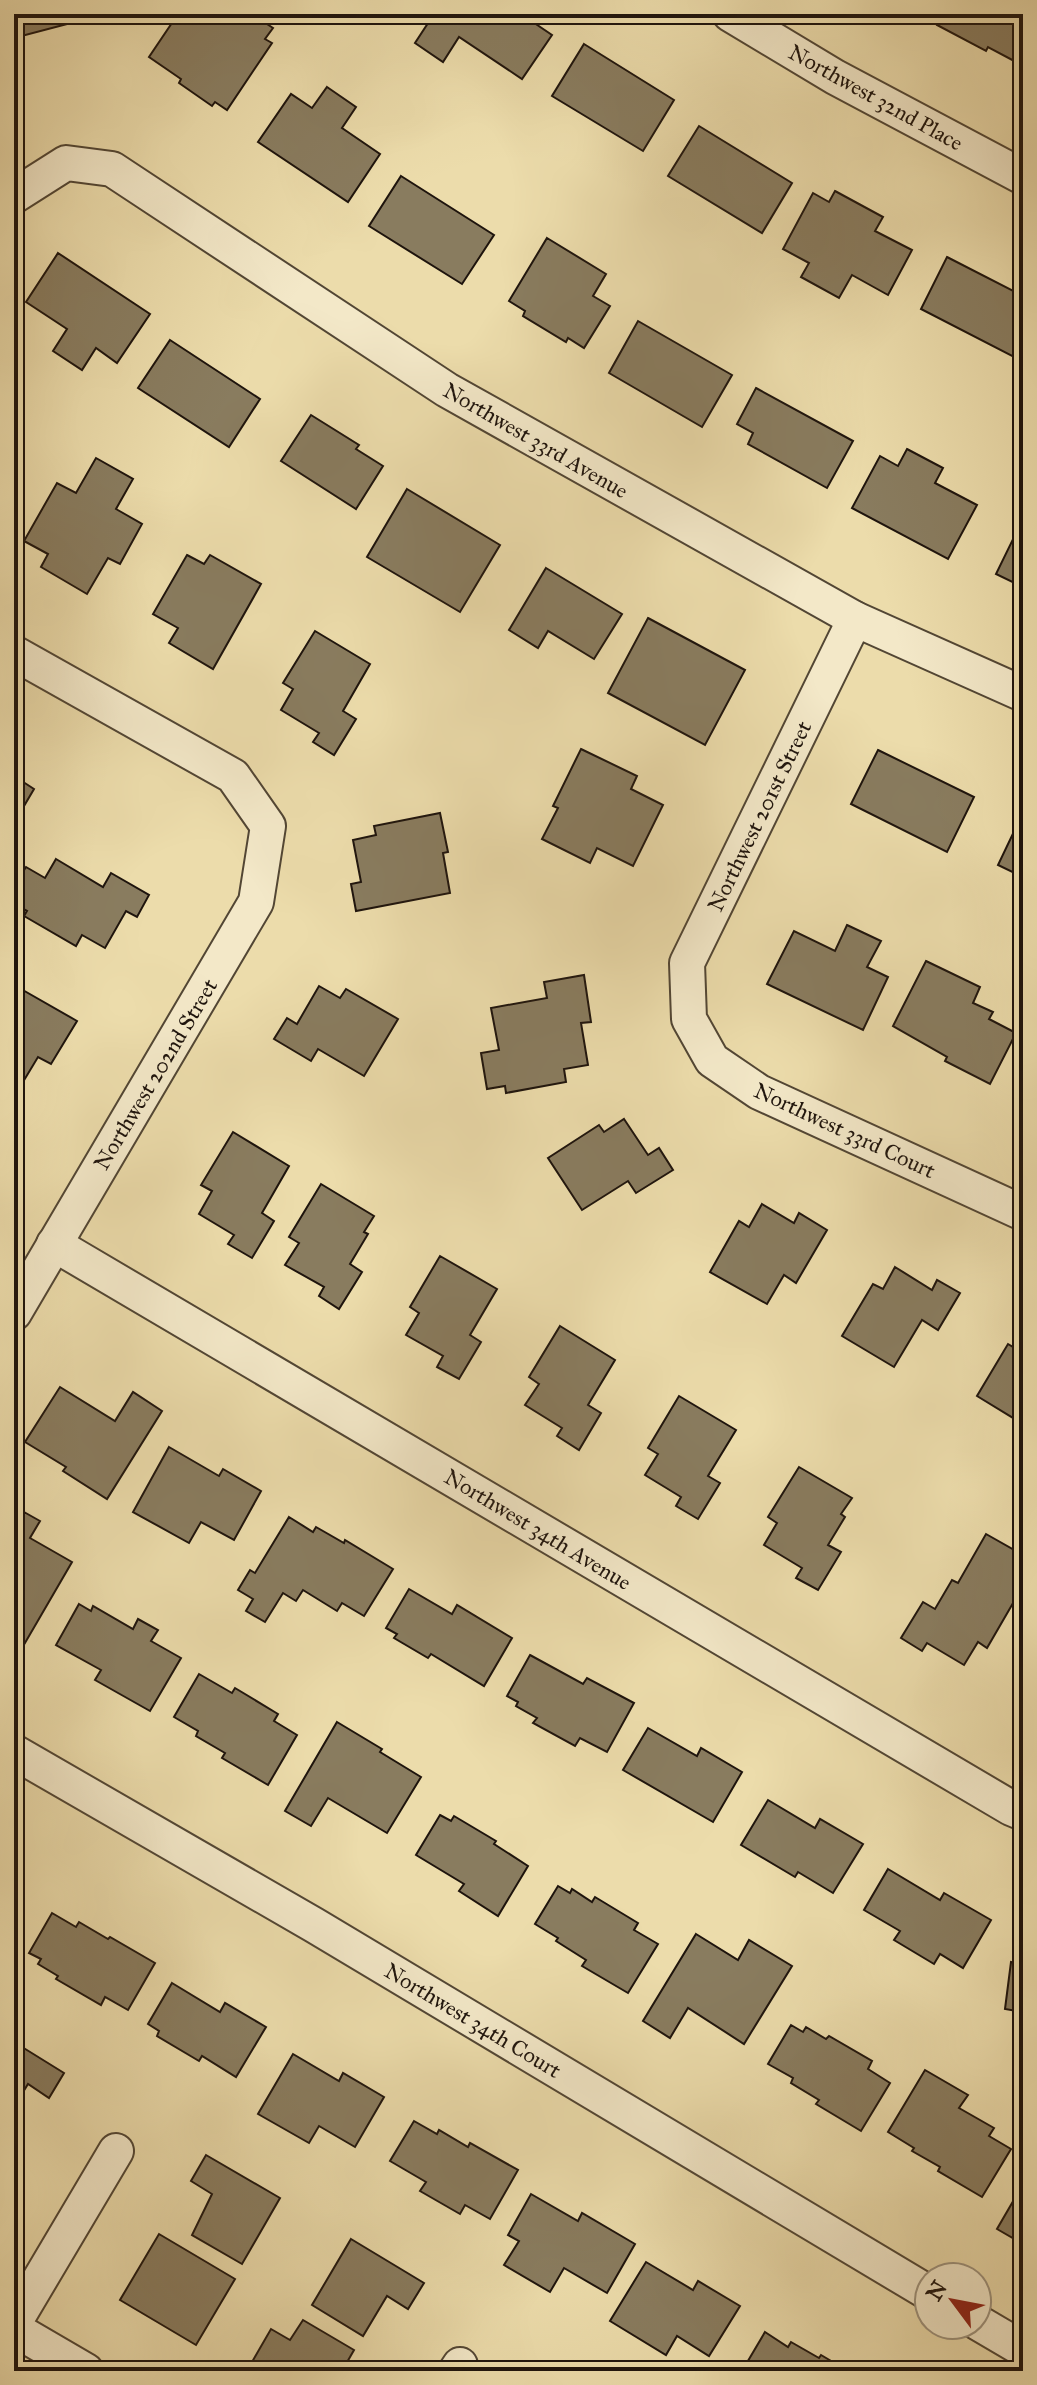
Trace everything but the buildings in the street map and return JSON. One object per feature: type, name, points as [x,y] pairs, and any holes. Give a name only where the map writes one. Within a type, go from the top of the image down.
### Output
[{"type":"street","name":"Northwest 32nd Place","points":[[730,14],[835,77],[1023,177]]},
{"type":"street","name":"Northwest 33rd Avenue","points":[[14,196],[66,163],[112,169],[447,390],[855,619],[1023,694]]},
{"type":"street","name":"Northwest 201st Street","points":[[689,1019],[687,963],[855,619]]},
{"type":"street","name":"Northwest 202nd Street","points":[[14,653],[233,776],[268,826],[256,902],[14,1313]]},
{"type":"street","name":"Northwest 33rd Court","points":[[689,1019],[712,1060],[759,1092],[1023,1213]]},
{"type":"street","name":"Northwest 34th Avenue","points":[[54,1244],[1023,1813]]},
{"type":"street","name":"Northwest 34th Court","points":[[14,1752],[314,1925],[913,2283]]},
{"type":"street","points":[[86,2371],[14,2326],[116,2151]]},
{"type":"street","points":[[993,2331],[1023,2349]]}]
